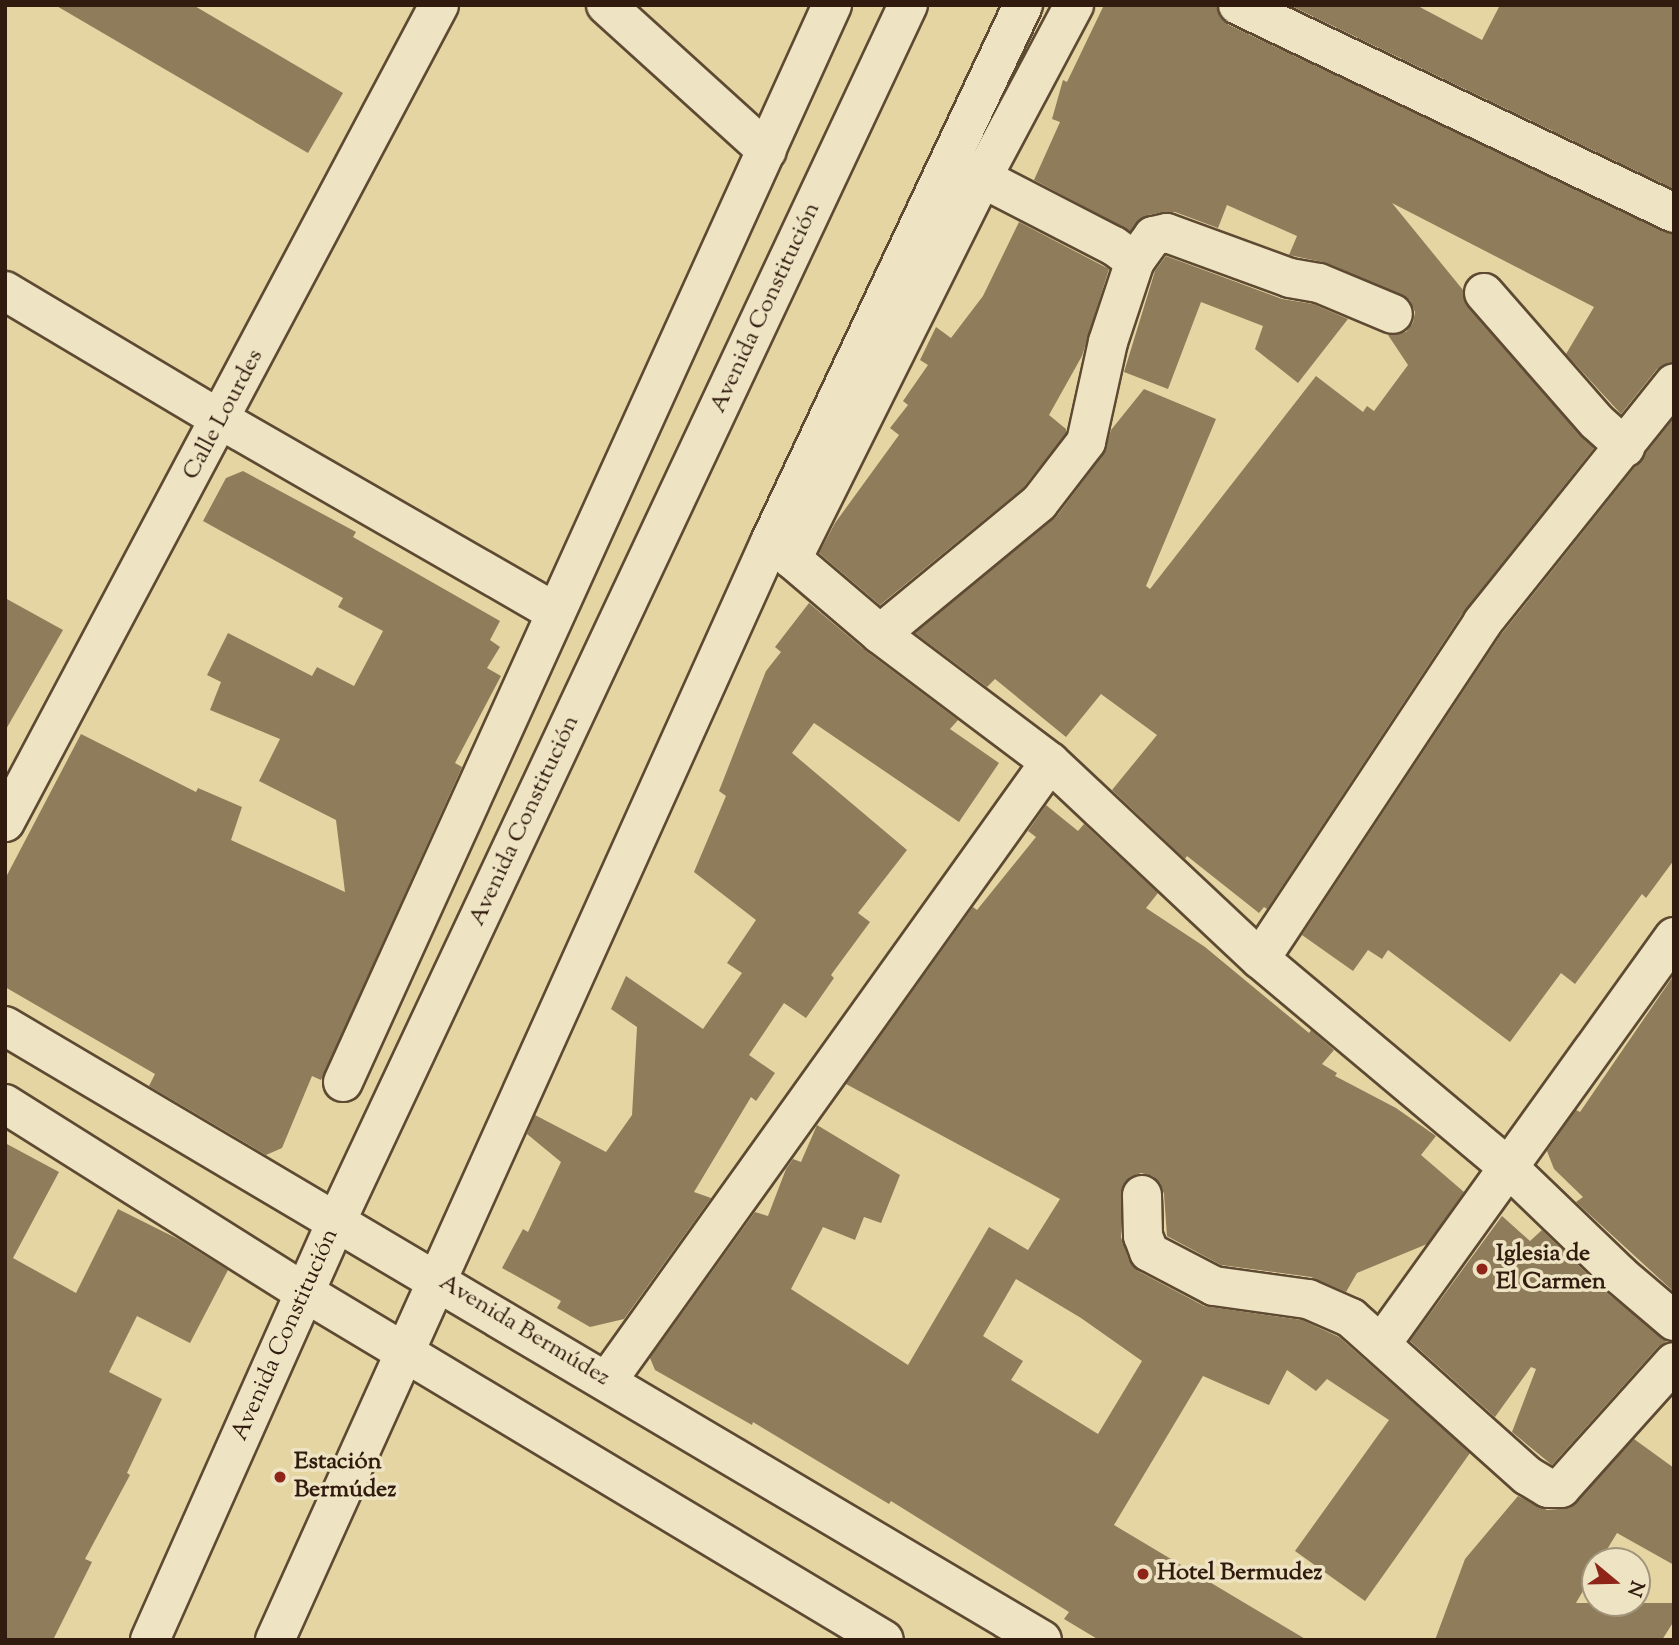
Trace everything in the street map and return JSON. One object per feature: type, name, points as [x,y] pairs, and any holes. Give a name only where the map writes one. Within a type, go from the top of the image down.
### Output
[{"type":"street","name":"Calle Lourdes","points":[[5,822],[221,420],[439,5]]},
{"type":"street","points":[[606,5],[767,151]]},
{"type":"street","points":[[343,1082],[832,5]]},
{"type":"street","name":"Avenida Constitución","points":[[150,1640],[336,1222],[908,5]]},
{"type":"street","points":[[275,1640],[770,542],[1023,5]]},
{"type":"street","points":[[1074,5],[982,178],[793,559],[880,634],[1050,762],[1260,959],[1509,1168],[1620,1275],[1674,1321]]},
{"type":"street","points":[[1238,5],[1674,213]]},
{"type":"street","points":[[982,178],[1114,246],[1135,261]]},
{"type":"street","points":[[880,634],[1039,503],[1086,442],[1105,354],[1135,261],[1153,236],[1167,233],[1290,278],[1320,283],[1393,314]]},
{"type":"street","points":[[5,291],[221,420],[555,612]]},
{"type":"street","points":[[1484,293],[1597,422],[1625,447]]},
{"type":"street","points":[[1260,959],[1482,623],[1674,383]]},
{"type":"street","points":[[607,1381],[1050,762]]},
{"type":"street","points":[[1382,1343],[1674,937]]},
{"type":"street","name":"Avenida Bermúdez","points":[[5,1026],[1042,1640]]},
{"type":"street","points":[[5,1104],[304,1292],[884,1640]]},
{"type":"street","points":[[1142,1195],[1143,1236],[1149,1252],[1214,1286],[1308,1299],[1351,1318],[1528,1476],[1548,1488],[1561,1488],[1674,1362]]},
{"type":"building","points":[[55,5],[193,5],[343,93],[308,153]]},
{"type":"building","points":[[1104,5],[1216,5],[1220,17],[1229,25],[1674,235],[1674,362],[1657,369],[1621,414],[1566,354],[1594,307],[1392,203],[1463,290],[1468,307],[1594,448],[1464,611],[1267,909],[1264,907],[1259,913],[1187,856],[1185,859],[1112,790],[1157,735],[1101,694],[1066,737],[995,679],[987,687],[915,633],[1056,517],[1103,455],[1111,430],[1144,389],[1216,419],[1146,586],[1150,589],[1316,376],[1363,412],[1367,406],[1374,411],[1408,365],[1388,335],[1406,332],[1413,323],[1415,312],[1410,300],[1327,263],[1289,255],[1297,236],[1227,205],[1218,228],[1175,212],[1163,212],[1148,215],[1130,231],[1034,180],[1060,122],[1052,119],[1063,80],[1067,82]]},
{"type":"building","points":[[1289,5],[1416,5],[1482,40],[1500,5],[1674,5],[1674,189]]},
{"type":"building","points":[[1019,222],[1109,269],[1082,356],[1049,415],[1066,429],[1066,433],[1023,488],[880,605],[819,553],[835,523],[899,435],[890,428],[908,405],[903,401],[928,365],[920,360],[936,327],[951,338],[983,296]]},
{"type":"building","points":[[1166,256],[1282,299],[1313,304],[1348,319],[1298,383],[1255,349],[1263,326],[1201,302],[1168,389],[1124,372],[1155,271]]},
{"type":"building","points":[[1674,418],[1674,860],[1646,898],[1642,894],[1575,984],[1561,973],[1510,1042],[1388,950],[1382,959],[1368,950],[1353,971],[1302,935],[1500,636]]},
{"type":"building","points":[[243,471],[356,532],[353,537],[500,621],[490,640],[500,647],[487,668],[501,676],[455,763],[462,767],[321,1080],[312,1076],[282,1148],[266,1155],[149,1086],[155,1074],[5,987],[5,879],[81,734],[196,792],[198,788],[242,807],[231,840],[345,892],[336,820],[259,781],[280,739],[210,710],[221,682],[207,675],[228,633],[312,676],[317,667],[354,686],[383,631],[338,607],[343,598],[203,521],[226,478]]},
{"type":"building","points":[[5,598],[63,630],[5,731]]},
{"type":"building","points":[[809,603],[866,651],[958,720],[950,729],[999,763],[959,822],[814,723],[792,753],[907,850],[858,913],[870,922],[831,975],[834,978],[806,1018],[784,1003],[749,1055],[775,1073],[756,1101],[751,1097],[694,1192],[711,1198],[624,1319],[590,1327],[557,1308],[561,1301],[502,1268],[523,1229],[528,1232],[561,1162],[527,1134],[535,1115],[606,1152],[632,1115],[637,1027],[611,1009],[626,976],[703,1029],[742,973],[727,963],[756,920],[694,872],[726,796],[719,791],[766,671],[781,652],[775,647]]},
{"type":"building","points":[[1046,805],[1078,831],[1084,824],[1158,893],[1146,908],[1205,947],[1309,1033],[1311,1030],[1334,1050],[1322,1064],[1337,1073],[1335,1076],[1396,1108],[1436,1136],[1421,1155],[1464,1192],[1427,1244],[1357,1273],[1346,1292],[1311,1277],[1221,1265],[1167,1236],[1164,1194],[1160,1183],[1153,1176],[1141,1173],[1130,1177],[1123,1185],[1121,1237],[1129,1260],[1138,1271],[1204,1306],[1302,1320],[1339,1337],[1470,1453],[1365,1601],[1295,1551],[1389,1420],[1327,1379],[1316,1391],[1287,1370],[1269,1405],[1203,1376],[1114,1525],[1307,1640],[1099,1640],[1064,1619],[1069,1612],[891,1501],[889,1504],[753,1422],[752,1425],[655,1370],[650,1358],[755,1212],[768,1216],[786,1169],[793,1159],[801,1162],[817,1125],[900,1175],[881,1223],[864,1217],[855,1240],[823,1227],[791,1289],[908,1365],[989,1227],[1028,1250],[1060,1199],[846,1084],[973,907],[977,910],[1036,837],[1028,831]],"holes":[[[1016,1279],[1081,1318],[1142,1361],[1098,1434],[1011,1380],[1023,1361],[983,1336]]]},
{"type":"building","points":[[1674,975],[1674,1292],[1576,1202],[1583,1197],[1554,1169],[1547,1151],[1576,1110],[1580,1112]]},
{"type":"building","points":[[5,1143],[59,1172],[13,1258],[76,1293],[118,1209],[178,1239],[228,1270],[190,1343],[137,1316],[109,1372],[162,1399],[127,1473],[130,1475],[85,1559],[92,1562],[53,1640],[5,1640]]},
{"type":"building","points":[[1502,1216],[1530,1241],[1542,1230],[1606,1292],[1667,1341],[1658,1347],[1552,1465],[1512,1432],[1536,1369],[1531,1367],[1495,1417],[1410,1341]]},
{"type":"building","points":[[1634,1439],[1674,1468],[1674,1565],[1651,1552],[1651,1547],[1642,1547],[1617,1533],[1608,1547],[1581,1547],[1581,1594],[1576,1603],[1581,1603],[1581,1617],[1651,1617],[1651,1603],[1674,1603],[1674,1621],[1662,1640],[1435,1640],[1465,1559],[1518,1496],[1547,1510],[1570,1508]]},
{"type":"place","name":"Iglesia de El Carmen","points":[[1482,1269]]},
{"type":"place","name":"Estación Bermúdez","points":[[280,1477]]},
{"type":"place","name":"Hotel Bermudez","points":[[1143,1574]]}]
